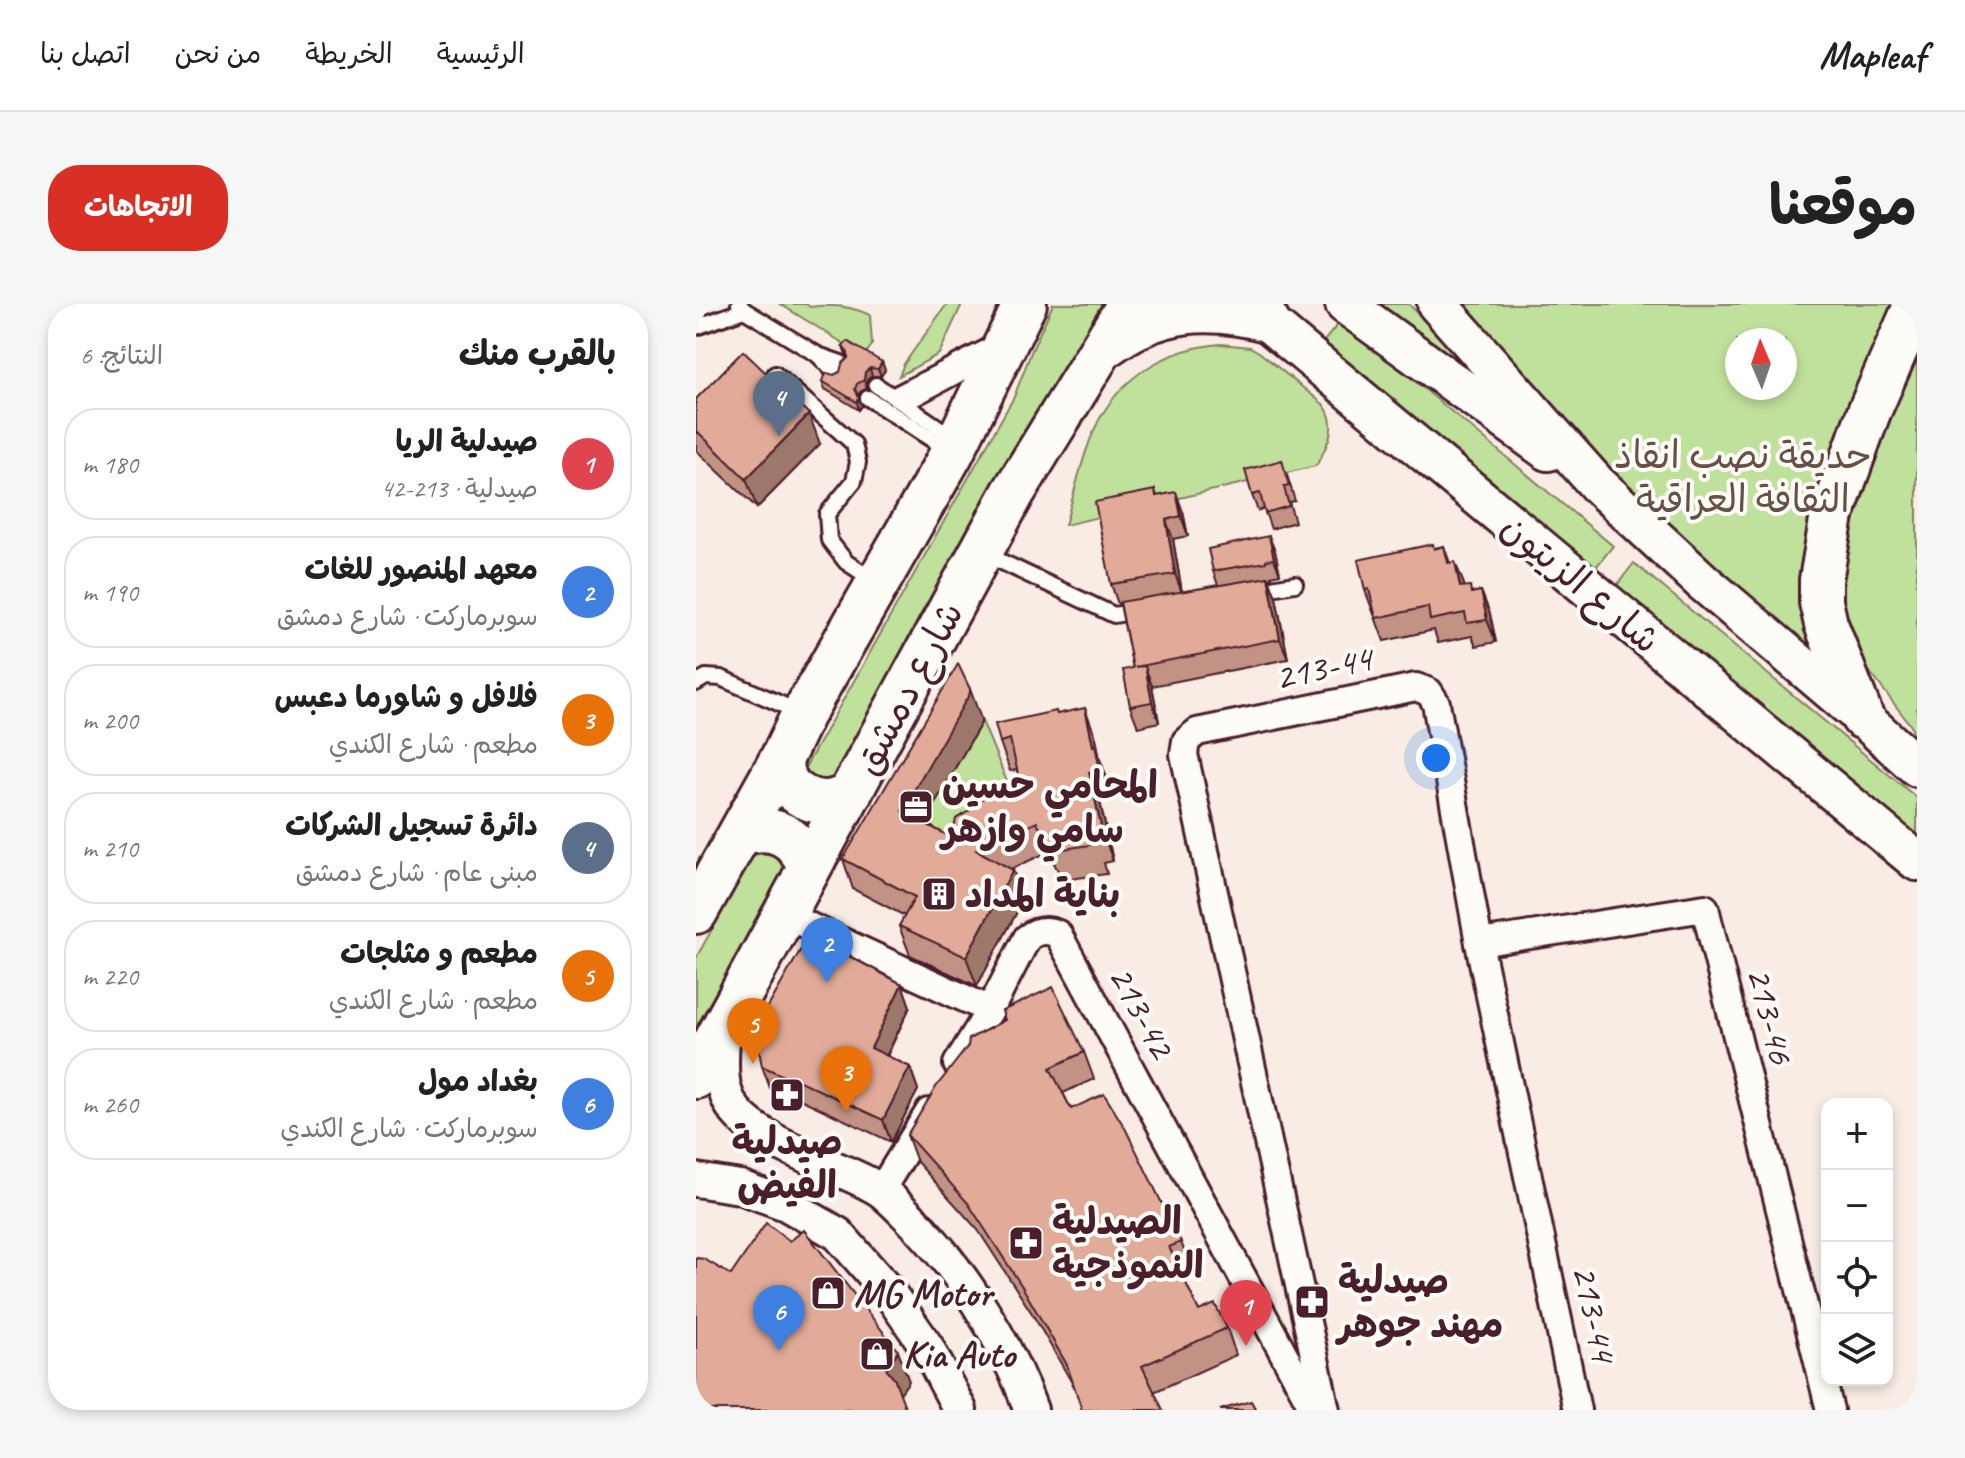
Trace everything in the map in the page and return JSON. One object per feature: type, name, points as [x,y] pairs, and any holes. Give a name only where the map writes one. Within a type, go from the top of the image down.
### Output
[{"type":"main road","name":"شارع دمشق","points":[[696,1077],[1013,493],[1129,304]]},
{"type":"main road","points":[[1345,304],[1499,417],[1597,484]]},
{"type":"main road","name":"شارع الزيتون","points":[[1437,304],[1597,484],[1703,582],[1917,767]]},
{"type":"main road","points":[[1862,717],[1826,624],[1821,602],[1821,580],[1832,515],[1869,412],[1916,304]]},
{"type":"main road","points":[[1103,348],[1125,331],[1178,311],[1206,307],[1261,309]]},
{"type":"main road","name":"شارع الزيتون","points":[[1261,309],[1917,861]]},
{"type":"main road","name":"شارع دمشق","points":[[696,912],[782,758],[803,714],[955,447],[1015,323]]},
{"type":"main road","points":[[782,758],[780,768],[786,782],[809,800],[824,803],[849,795]]},
{"type":"main road","points":[[740,834],[770,830],[785,835],[796,845],[805,858],[807,868],[794,898]]},
{"type":"street","name":"213-44","points":[[1326,1410],[1184,754],[1186,741],[1197,732],[1416,687],[1429,692],[1436,703],[1479,943],[1577,1410]]},
{"type":"street","points":[[794,898],[990,1010]]},
{"type":"street","name":"213-46","points":[[1479,943],[1705,908],[1830,1410]]},
{"type":"street","name":"213-42","points":[[881,1190],[990,1010],[1027,938],[1035,932],[1058,934],[1314,1410]]},
{"type":"street","points":[[723,1028],[726,1096],[737,1115],[755,1131],[881,1190],[927,1234],[962,1280],[1001,1343],[1031,1410]]},
{"type":"street","points":[[696,1180],[740,1187],[786,1204],[838,1234],[888,1291],[927,1347],[960,1410]]},
{"type":"lane","points":[[696,327],[741,307],[838,368]]},
{"type":"lane","points":[[898,400],[1015,323]]},
{"type":"lane","points":[[775,374],[854,444],[858,462],[854,481],[827,514],[829,540],[846,562],[878,583]]},
{"type":"lane","points":[[872,391],[898,400],[955,447],[872,391]]},
{"type":"lane","points":[[981,552],[1114,615],[1160,607]]},
{"type":"lane","points":[[1235,594],[1295,584]]},
{"type":"lane","points":[[696,683],[706,677],[721,678],[803,714]]},
{"type":"green space","points":[[780,304],[841,306],[870,315],[872,345],[864,356]]},
{"type":"green space","points":[[947,304],[962,304],[939,354],[899,376],[904,364]]},
{"type":"green space","points":[[1053,304],[1114,304],[833,786],[823,791],[803,771],[1014,397]]},
{"type":"green space","points":[[1372,304],[1409,304],[1485,384]]},
{"type":"green space","name":"حديقة نصب انقاذ الثقافة العراقية","points":[[1455,304],[1906,304],[1855,417],[1830,673],[1635,499]]},
{"type":"green space","points":[[1338,324],[1362,337],[1613,546],[1592,572],[1346,366],[1324,341]]},
{"type":"green space","points":[[1917,332],[1917,749],[1911,726],[1857,655],[1847,630],[1838,587],[1868,464]]},
{"type":"green space","points":[[1203,346],[1250,347],[1259,352],[1323,404],[1331,420],[1331,428],[1328,443],[1316,466],[1065,525],[1091,438],[1114,398],[1153,364]]},
{"type":"green space","points":[[1634,563],[1917,798],[1917,839],[1614,589]]},
{"type":"green space","points":[[982,721],[1020,813],[978,836],[913,841]]},
{"type":"green space","points":[[761,853],[777,859],[783,875],[696,1027],[696,958],[750,861],[754,855]]},
{"type":"building","points":[[847,341],[882,362],[878,369],[870,368],[865,372],[864,380],[857,384],[857,402],[822,381],[827,373],[834,375],[840,372],[848,358],[843,347]]},
{"type":"building","points":[[743,351],[809,414],[746,479],[696,430],[696,399]]},
{"type":"building","points":[[1282,460],[1289,486],[1284,487],[1289,506],[1265,513],[1260,493],[1252,495],[1245,470]]},
{"type":"building","points":[[1155,490],[1156,496],[1176,492],[1181,516],[1166,520],[1175,574],[1111,584],[1095,502]]},
{"type":"building","points":[[1269,536],[1274,559],[1213,571],[1208,549]]},
{"type":"building","points":[[1433,544],[1434,549],[1444,546],[1448,563],[1455,562],[1460,587],[1470,586],[1471,593],[1481,591],[1487,620],[1467,623],[1465,613],[1430,620],[1428,607],[1376,618],[1358,560]]},
{"type":"building","points":[[1268,577],[1280,639],[1135,667],[1145,666],[1152,702],[1130,706],[1123,670],[1133,668],[1120,602]]},
{"type":"building","points":[[958,664],[970,693],[902,811],[952,838],[956,819],[969,811],[967,807],[1019,778],[1010,739],[1000,742],[995,724],[1085,708],[1100,770],[1089,772],[1102,831],[1093,834],[1096,844],[1052,851],[1037,822],[976,850],[1013,870],[966,957],[899,926],[915,897],[843,859]]},
{"type":"building","points":[[809,935],[828,945],[831,938],[847,946],[843,953],[902,984],[871,1048],[910,1067],[883,1120],[762,1066],[755,1030]]},
{"type":"building","points":[[1053,987],[1084,1052],[1050,1068],[1071,1109],[1104,1094],[1125,1128],[1181,1242],[1169,1247],[1199,1311],[1215,1304],[1227,1328],[1142,1366],[1163,1410],[1082,1410],[1067,1365],[1023,1288],[968,1203],[907,1135],[936,1087],[968,1046],[969,1039],[1005,1020],[1002,1011]]},
{"type":"building","points":[[766,1223],[790,1241],[804,1230],[898,1351],[886,1369],[895,1380],[906,1410],[696,1410],[696,1258],[704,1259],[731,1275]]},
{"type":"building","points":[[1251,1401],[1256,1410],[1220,1410]]},
{"type":"place","name":"دائرة تسجيل الشركات","points":[[779,437]]},
{"type":"place","name":"المحامي حسين سامي وازهر","points":[[916,807]]},
{"type":"place","name":"بناية المداد","points":[[939,894]]},
{"type":"place","name":"معهد المنصور للغات","points":[[827,983]]},
{"type":"place","name":"مطعم و مثلجات","points":[[753,1064]]},
{"type":"place","name":"صيدلية الفيض","points":[[787,1095]]},
{"type":"place","name":"فلافل و شاورما دعبس","points":[[846,1112]]},
{"type":"place","name":"الصيدلية النموذجية","points":[[1026,1243]]},
{"type":"place","name":"MG Motor","points":[[828,1293]]},
{"type":"place","name":"صيدلية مهند جوهر","points":[[1312,1302]]},
{"type":"place","name":"صيدلية الريا","points":[[1246,1346]]},
{"type":"place","name":"بغداد مول","points":[[779,1351]]},
{"type":"place","name":"Kia Auto","points":[[877,1354]]}]
